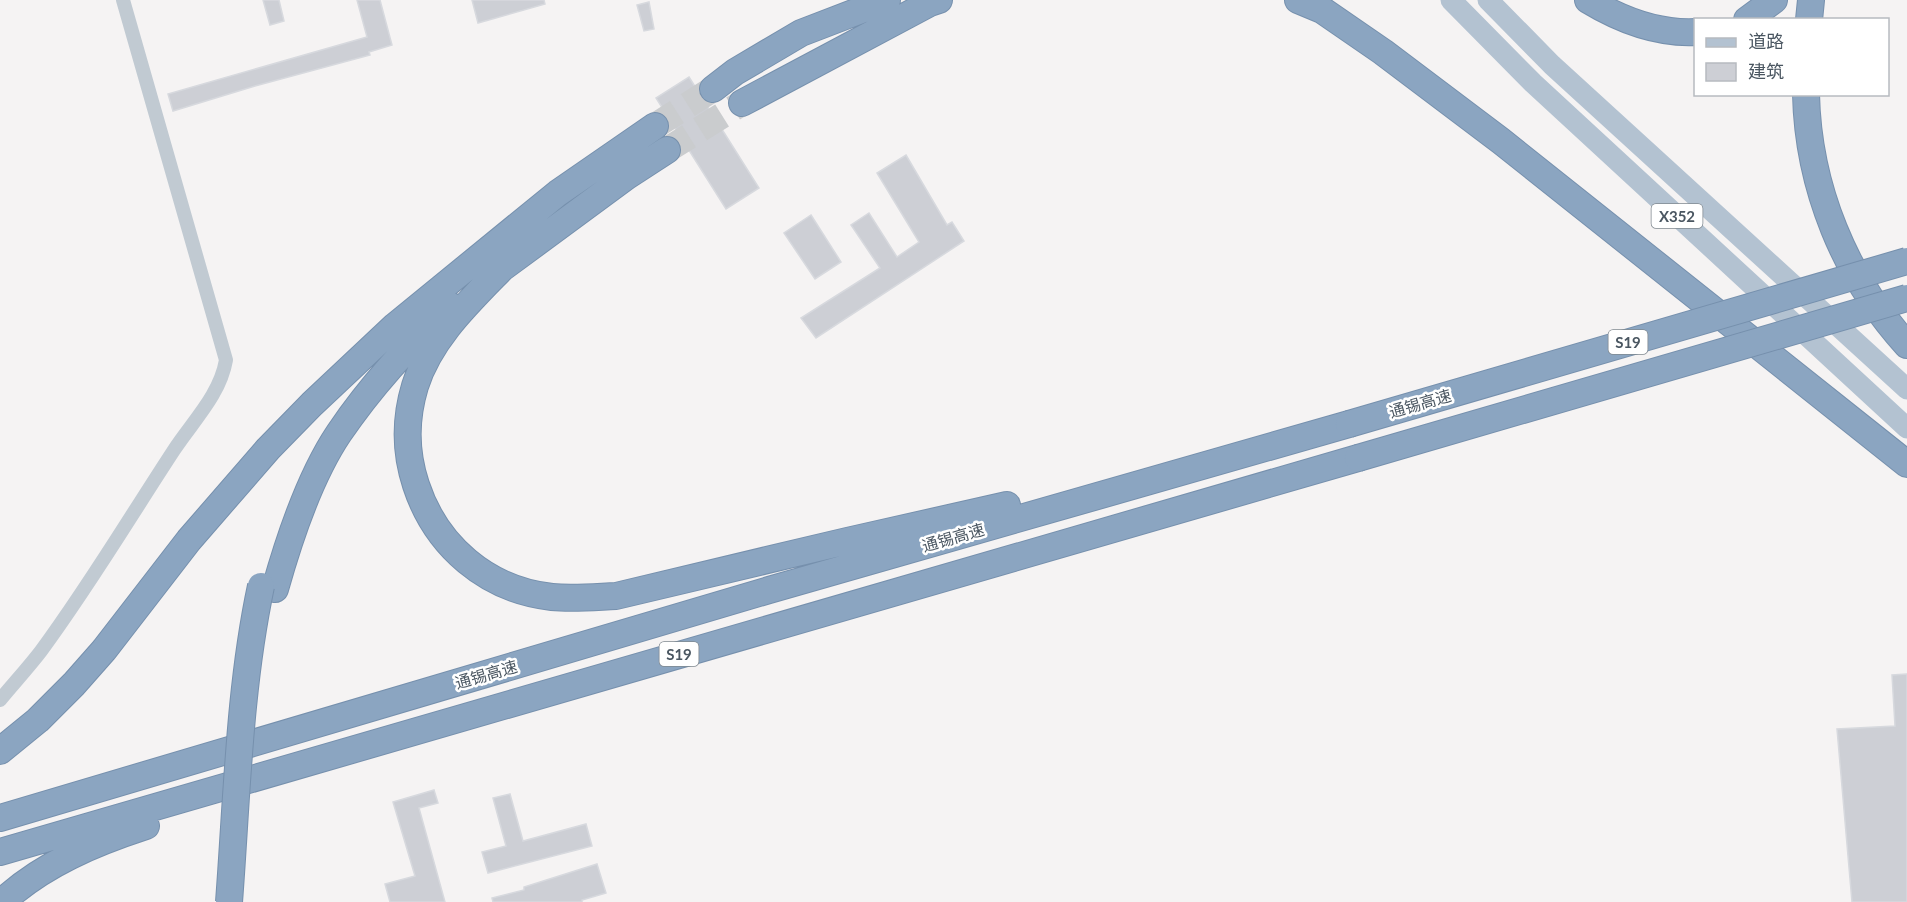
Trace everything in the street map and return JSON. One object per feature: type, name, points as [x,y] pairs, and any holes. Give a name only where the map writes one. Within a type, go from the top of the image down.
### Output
[{"type":"highway","points":[[713,89],[735,72],[801,33],[887,0]]},
{"type":"highway","points":[[1298,0],[1322,10],[1375,46],[1492,134],[1907,464]]},
{"type":"highway","points":[[1588,0],[1643,26],[1681,33],[1694,32]]},
{"type":"highway","points":[[1750,18],[1774,0]]},
{"type":"highway","points":[[1809,18],[1811,0]]},
{"type":"highway","points":[[742,103],[935,1]]},
{"type":"highway","points":[[1806,96],[1812,161],[1837,239],[1867,292],[1907,345]]},
{"type":"highway","points":[[0,751],[45,712],[104,650],[189,540],[268,449],[312,404],[395,326],[558,193],[655,126]]},
{"type":"highway","points":[[229,902],[242,713],[253,624],[300,513],[338,435],[393,363],[454,303],[627,176],[667,150]]},
{"type":"highway","points":[[245,902],[258,694],[268,587],[285,518],[321,439],[367,375],[480,258]]},
{"type":"highway","name":"通锡高速","points":[[0,818],[769,590],[1907,261]]},
{"type":"highway","points":[[504,266],[447,328],[429,357],[416,384],[409,410],[407,440],[412,473],[422,503],[434,526],[451,548],[471,566],[520,589],[550,597],[615,596],[859,538],[1216,462]]},
{"type":"highway","name":"S19","points":[[0,852],[1907,298]]},
{"type":"highway","points":[[2,902],[38,872],[68,856],[120,835],[550,691]]},
{"type":"main road","name":"X352","points":[[1450,0],[1533,83],[1907,428]]},
{"type":"main road","name":"X352","points":[[1488,0],[1552,65],[1907,389]]},
{"type":"street","points":[[0,700],[41,651],[125,528],[176,447],[201,413],[223,375],[226,360],[123,0]]},
{"type":"building","points":[[263,0],[279,0],[284,21],[270,25]]},
{"type":"building","points":[[357,0],[380,0],[392,45],[369,52],[370,55],[173,111],[168,94],[367,37]]},
{"type":"building","points":[[472,0],[544,0],[545,4],[478,23]]},
{"type":"building","points":[[649,2],[654,29],[644,31],[637,5]]},
{"type":"building","points":[[689,77],[759,188],[726,209],[656,98]]},
{"type":"building","points":[[906,155],[947,225],[952,222],[964,241],[816,338],[801,318],[880,268],[851,225],[869,213],[897,257],[919,242],[877,173]]},
{"type":"building","points":[[811,215],[841,262],[815,279],[784,233]]},
{"type":"building","points":[[1907,674],[1907,902],[1852,902],[1837,729],[1895,726],[1892,675]]},
{"type":"building","points":[[434,790],[438,803],[419,808],[445,902],[390,902],[385,884],[415,876],[393,802]]},
{"type":"building","points":[[510,794],[523,841],[586,824],[592,846],[488,873],[482,852],[506,846],[493,798]]},
{"type":"building","points":[[597,864],[606,893],[582,900],[582,902],[493,902],[492,898],[524,890],[524,887]]},
{"type":"tunnel","points":[[655,126],[713,89]]},
{"type":"tunnel","points":[[667,150],[742,103]]}]
